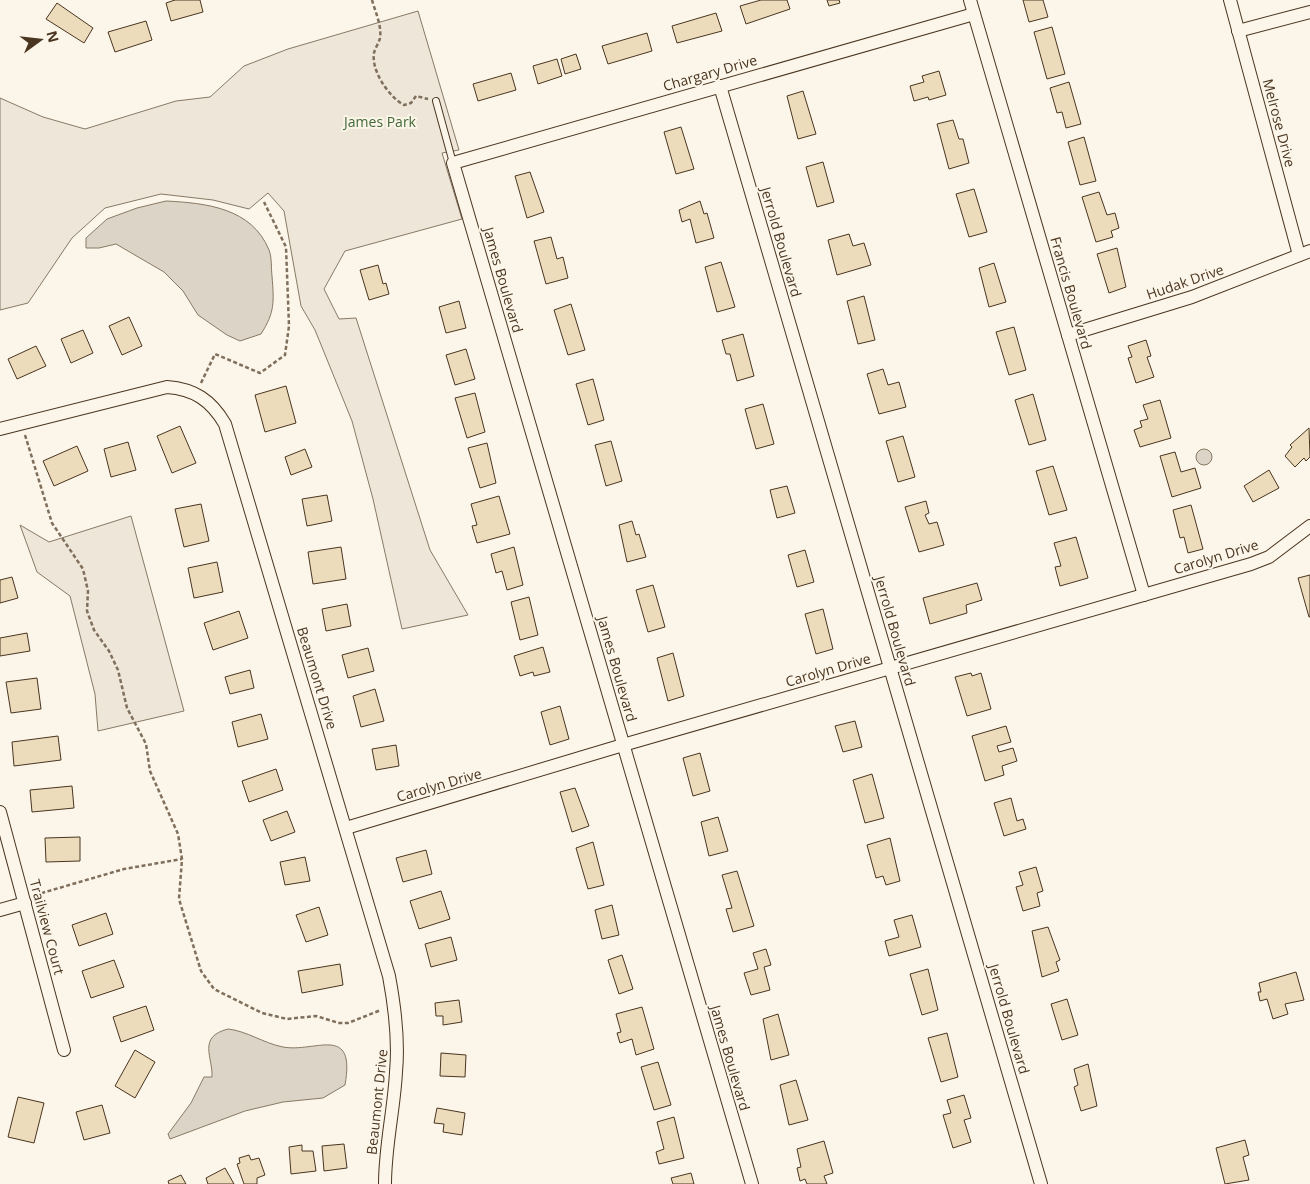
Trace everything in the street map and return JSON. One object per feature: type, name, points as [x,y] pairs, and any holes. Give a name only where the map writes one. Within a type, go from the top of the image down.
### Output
[{"type":"street","name":"Francis Boulevard","points":[[970,0],[1144,595]]},
{"type":"street","name":"Melrose Drive","points":[[1230,0],[1304,253]]},
{"type":"street","points":[[1238,31],[1310,12]]},
{"type":"street","name":"Chargary Drive","points":[[454,163],[974,14]]},
{"type":"street","name":"Jerrold Boulevard","points":[[720,86],[1041,1184]]},
{"type":"street","name":"James Boulevard","points":[[454,163],[752,1184]]},
{"type":"street","name":"Hudak Drive","points":[[1068,335],[1192,297],[1304,253]]},
{"type":"street","name":"Beaumont Drive","points":[[0,429],[167,386],[182,388],[196,393],[209,401],[225,424],[389,976],[395,1008],[396,1073],[387,1143],[385,1184]]},
{"type":"street","name":"Carolyn Drive","points":[[346,828],[623,745],[1144,595],[1269,557],[1310,526]]},
{"type":"street","name":"Trailview Court","points":[[0,812],[64,1050]]},
{"type":"street","points":[[0,910],[24,901]]},
{"type":"lane","points":[[436,101],[454,163]]},
{"type":"path","points":[[372,0],[380,38],[374,53],[375,68],[397,101],[404,105],[412,103],[416,96]]},
{"type":"path","points":[[196,393],[215,354],[260,372],[285,354],[289,326],[286,247],[264,202]]},
{"type":"path","points":[[22,424],[52,524],[83,569],[88,591],[87,611],[94,630],[109,651],[118,670],[127,708],[146,744],[150,770],[178,834],[182,859],[179,899],[201,971],[214,989],[262,1013],[286,1019],[316,1016],[339,1023],[348,1023],[376,1010],[395,1008]]},
{"type":"path","points":[[24,901],[124,869],[182,859]]},
{"type":"green space","name":"James Park","points":[[418,11],[459,150],[442,153],[462,219],[345,251],[324,289],[339,319],[356,318],[430,550],[468,615],[402,629],[373,499],[352,421],[315,330],[301,306],[284,211],[268,193],[249,209],[213,200],[161,194],[105,208],[72,238],[28,303],[0,310],[0,98],[43,117],[85,129],[176,101],[210,97],[244,66],[288,49]]},
{"type":"green space","points":[[131,516],[184,711],[98,731],[95,694],[70,596],[37,572],[20,525],[49,542]]},
{"type":"shaded area","points":[[166,201],[212,206],[226,210],[251,225],[261,236],[271,256],[273,300],[269,319],[261,334],[240,341],[227,335],[198,315],[183,291],[164,272],[116,244],[99,248],[86,248],[86,238],[107,219],[137,208]]},
{"type":"shaded area","points":[[1201,449],[1207,449],[1212,454],[1210,463],[1201,465],[1196,460],[1196,454]]},
{"type":"shaded area","points":[[228,1029],[242,1032],[283,1047],[295,1048],[330,1045],[339,1047],[344,1054],[347,1066],[345,1085],[323,1098],[283,1102],[245,1111],[170,1139],[168,1134],[191,1103],[204,1077],[212,1077],[210,1042],[218,1033]]},
{"type":"building","points":[[175,0],[200,0],[203,12],[171,21],[166,3]]},
{"type":"building","points":[[761,0],[787,0],[790,9],[746,24],[740,6]]},
{"type":"building","points":[[827,0],[839,0],[840,3],[829,6]]},
{"type":"building","points":[[1023,0],[1043,0],[1048,17],[1029,22]]},
{"type":"building","points":[[57,3],[93,28],[84,43],[46,19]]},
{"type":"building","points":[[716,13],[722,31],[677,43],[672,26]]},
{"type":"building","points":[[146,21],[152,40],[115,52],[108,32]]},
{"type":"building","points":[[1052,27],[1065,74],[1047,79],[1034,32]]},
{"type":"building","points":[[647,33],[652,51],[608,64],[602,46]]},
{"type":"building","points":[[576,54],[581,69],[565,74],[561,59]]},
{"type":"building","points":[[557,59],[562,76],[538,84],[533,66]]},
{"type":"building","points":[[939,71],[946,95],[929,100],[928,97],[914,101],[910,86],[924,82],[922,76]]},
{"type":"building","points":[[511,73],[516,90],[478,101],[473,84]]},
{"type":"building","points":[[1069,82],[1081,124],[1066,128],[1062,112],[1057,113],[1050,88]]},
{"type":"building","points":[[803,91],[816,134],[798,139],[787,96]]},
{"type":"building","points":[[953,120],[959,139],[963,139],[969,163],[949,169],[937,124]]},
{"type":"building","points":[[681,127],[694,169],[676,174],[664,132]]},
{"type":"building","points":[[1084,137],[1096,181],[1080,185],[1068,142]]},
{"type":"building","points":[[823,162],[834,202],[817,207],[806,167]]},
{"type":"building","points":[[530,172],[544,212],[527,218],[515,176]]},
{"type":"building","points":[[974,189],[987,232],[969,237],[956,194]]},
{"type":"building","points":[[1099,192],[1107,215],[1115,213],[1119,228],[1111,231],[1113,237],[1096,242],[1082,197]]},
{"type":"building","points":[[700,201],[704,214],[707,213],[714,238],[696,243],[690,219],[682,222],[679,210]]},
{"type":"building","points":[[849,234],[853,246],[864,243],[871,265],[837,275],[828,240]]},
{"type":"building","points":[[551,237],[557,259],[563,257],[568,278],[546,284],[534,241]]},
{"type":"building","points":[[1117,248],[1126,287],[1109,293],[1097,254]]},
{"type":"building","points":[[721,262],[735,307],[717,312],[705,267]]},
{"type":"building","points":[[994,263],[1006,302],[989,307],[979,268]]},
{"type":"building","points":[[378,265],[383,284],[386,283],[389,294],[369,300],[360,270]]},
{"type":"building","points":[[864,296],[875,340],[858,344],[847,301]]},
{"type":"building","points":[[459,301],[466,328],[446,333],[439,307]]},
{"type":"building","points":[[571,304],[585,350],[568,355],[554,310]]},
{"type":"building","points":[[129,317],[142,346],[122,355],[109,326]]},
{"type":"building","points":[[1014,327],[1026,370],[1009,375],[996,332]]},
{"type":"building","points":[[83,330],[93,353],[71,363],[61,339]]},
{"type":"building","points":[[743,334],[754,376],[737,381],[730,354],[726,354],[722,340]]},
{"type":"building","points":[[1146,340],[1151,356],[1147,357],[1154,377],[1136,383],[1128,358],[1132,357],[1128,346]]},
{"type":"building","points":[[36,346],[46,366],[17,379],[8,359]]},
{"type":"building","points":[[466,349],[475,379],[455,385],[446,355]]},
{"type":"building","points":[[883,369],[888,385],[899,382],[906,407],[879,414],[867,374]]},
{"type":"building","points":[[593,379],[604,420],[588,425],[576,384]]},
{"type":"building","points":[[286,386],[296,423],[265,432],[255,395]]},
{"type":"building","points":[[475,393],[485,432],[467,438],[455,398]]},
{"type":"building","points":[[1033,394],[1046,440],[1029,445],[1015,400]]},
{"type":"building","points":[[1160,400],[1171,438],[1140,447],[1134,430],[1142,427],[1140,421],[1148,419],[1143,405]]},
{"type":"building","points":[[763,404],[774,444],[756,449],[745,409]]},
{"type":"building","points":[[180,426],[196,463],[172,473],[157,436]]},
{"type":"building","points":[[1309,428],[1310,457],[1306,461],[1304,458],[1295,467],[1285,456],[1292,447],[1290,445]]},
{"type":"building","points":[[903,436],[915,477],[898,482],[886,441]]},
{"type":"building","points":[[611,441],[622,481],[606,486],[595,445]]},
{"type":"building","points":[[128,442],[136,470],[111,477],[104,449]]},
{"type":"building","points":[[487,443],[496,483],[480,488],[468,448]]},
{"type":"building","points":[[77,446],[88,471],[54,486],[43,461]]},
{"type":"building","points":[[305,449],[312,467],[291,475],[285,457]]},
{"type":"building","points":[[1175,452],[1181,472],[1195,468],[1201,488],[1172,497],[1160,456]]},
{"type":"building","points":[[1053,466],[1067,510],[1049,515],[1036,471]]},
{"type":"building","points":[[1269,470],[1279,488],[1253,502],[1244,486]]},
{"type":"building","points":[[787,486],[795,513],[777,518],[770,490]]},
{"type":"building","points":[[327,495],[332,521],[307,526],[302,499]]},
{"type":"building","points":[[499,496],[510,534],[477,543],[472,526],[477,525],[471,504]]},
{"type":"building","points":[[926,501],[929,513],[925,515],[929,524],[937,522],[944,545],[919,552],[905,507]]},
{"type":"building","points":[[201,504],[209,541],[184,547],[175,509]]},
{"type":"building","points":[[1191,505],[1203,549],[1188,553],[1184,537],[1180,538],[1173,510]]},
{"type":"building","points":[[632,521],[636,535],[639,534],[646,557],[627,562],[619,525]]},
{"type":"building","points":[[1076,537],[1088,578],[1060,586],[1055,567],[1061,566],[1054,543]]},
{"type":"building","points":[[341,547],[346,579],[313,584],[308,552]]},
{"type":"building","points":[[514,547],[523,585],[507,590],[502,571],[496,573],[491,554]]},
{"type":"building","points":[[805,550],[814,582],[797,587],[788,555]]},
{"type":"building","points":[[217,562],[223,592],[194,598],[188,568]]},
{"type":"building","points":[[1310,575],[1310,617],[1309,617],[1298,578]]},
{"type":"building","points":[[12,577],[18,598],[0,603],[0,580]]},
{"type":"building","points":[[977,583],[982,600],[966,605],[967,613],[930,624],[923,598]]},
{"type":"building","points":[[653,585],[665,627],[648,632],[636,590]]},
{"type":"building","points":[[529,597],[538,635],[520,640],[511,602]]},
{"type":"building","points":[[347,604],[351,626],[326,631],[322,609]]},
{"type":"building","points":[[823,609],[833,649],[816,654],[805,614]]},
{"type":"building","points":[[239,611],[248,638],[213,650],[204,623]]},
{"type":"building","points":[[27,633],[30,651],[0,656],[0,638]]},
{"type":"building","points":[[543,647],[550,672],[534,676],[533,672],[520,676],[514,656]]},
{"type":"building","points":[[368,648],[374,671],[348,678],[342,655]]},
{"type":"building","points":[[673,653],[684,696],[668,701],[657,658]]},
{"type":"building","points":[[250,670],[254,688],[230,694],[225,677]]},
{"type":"building","points":[[971,673],[972,676],[981,673],[991,709],[967,716],[955,677]]},
{"type":"building","points":[[37,678],[41,709],[11,713],[6,682]]},
{"type":"building","points":[[375,689],[384,721],[361,727],[353,696]]},
{"type":"building","points":[[560,706],[569,739],[550,745],[541,712]]},
{"type":"building","points":[[261,714],[268,739],[238,747],[232,722]]},
{"type":"building","points":[[855,721],[862,747],[843,752],[835,726]]},
{"type":"building","points":[[1006,726],[1011,742],[997,746],[999,752],[1013,748],[1017,761],[1002,766],[1004,775],[985,781],[972,736]]},
{"type":"building","points":[[58,736],[61,760],[14,766],[12,742]]},
{"type":"building","points":[[396,745],[399,766],[376,770],[372,749]]},
{"type":"building","points":[[700,753],[710,791],[693,796],[683,758]]},
{"type":"building","points":[[276,769],[283,790],[249,802],[242,781]]},
{"type":"building","points":[[872,774],[884,818],[865,823],[853,780]]},
{"type":"building","points":[[72,786],[74,808],[32,812],[30,790]]},
{"type":"building","points":[[575,788],[589,826],[572,832],[560,792]]},
{"type":"building","points":[[1011,798],[1017,821],[1023,819],[1026,829],[1004,836],[994,803]]},
{"type":"building","points":[[287,811],[295,832],[271,841],[263,820]]},
{"type":"building","points":[[718,817],[728,851],[709,856],[701,822]]},
{"type":"building","points":[[80,837],[80,861],[46,862],[45,838]]},
{"type":"building","points":[[890,838],[900,881],[886,885],[883,876],[876,878],[867,845]]},
{"type":"building","points":[[593,842],[604,885],[588,889],[576,848]]},
{"type":"building","points":[[426,850],[432,874],[403,882],[396,858]]},
{"type":"building","points":[[305,857],[310,881],[285,885],[280,862]]},
{"type":"building","points":[[1036,867],[1043,891],[1037,893],[1040,906],[1023,911],[1016,887],[1023,885],[1019,872]]},
{"type":"building","points":[[737,871],[754,926],[733,932],[726,909],[732,908],[722,875]]},
{"type":"building","points":[[441,891],[450,919],[419,929],[410,901]]},
{"type":"building","points":[[612,905],[619,935],[602,939],[595,910]]},
{"type":"building","points":[[319,907],[328,935],[306,942],[296,915]]},
{"type":"building","points":[[106,913],[113,934],[79,946],[72,925]]},
{"type":"building","points":[[912,915],[921,947],[889,956],[885,941],[899,937],[894,920]]},
{"type":"building","points":[[1048,927],[1060,960],[1056,962],[1059,971],[1042,977],[1032,931]]},
{"type":"building","points":[[451,937],[457,960],[431,967],[425,944]]},
{"type":"building","points":[[766,949],[771,965],[764,967],[770,990],[751,995],[744,973],[758,969],[753,953]]},
{"type":"building","points":[[622,955],[633,989],[619,994],[608,960]]},
{"type":"building","points":[[114,960],[124,987],[91,998],[82,971]]},
{"type":"building","points":[[340,964],[343,985],[302,993],[298,971]]},
{"type":"building","points":[[928,969],[938,1010],[922,1015],[910,974]]},
{"type":"building","points":[[1296,972],[1304,1000],[1285,1004],[1288,1014],[1273,1019],[1267,999],[1260,1001],[1259,983]]},
{"type":"building","points":[[1067,999],[1078,1035],[1062,1040],[1051,1004]]},
{"type":"building","points":[[459,1000],[462,1022],[443,1025],[443,1016],[436,1016],[435,1003]]},
{"type":"building","points":[[146,1006],[154,1030],[121,1042],[113,1017]]},
{"type":"building","points":[[642,1007],[654,1049],[636,1055],[632,1039],[620,1043],[617,1033],[621,1032],[616,1014]]},
{"type":"building","points":[[778,1014],[789,1055],[771,1060],[763,1019]]},
{"type":"building","points":[[947,1033],[958,1077],[941,1082],[928,1038]]},
{"type":"building","points":[[135,1050],[155,1062],[135,1098],[115,1086]]},
{"type":"building","points":[[441,1053],[466,1055],[465,1077],[440,1076]]},
{"type":"building","points":[[658,1062],[671,1105],[654,1110],[641,1067]]},
{"type":"building","points":[[1088,1064],[1097,1106],[1081,1111],[1074,1087],[1078,1085],[1074,1069]]},
{"type":"building","points":[[796,1080],[808,1120],[789,1125],[780,1085]]},
{"type":"building","points":[[964,1095],[971,1118],[964,1120],[971,1142],[953,1148],[943,1115],[951,1113],[947,1100]]},
{"type":"building","points":[[18,1097],[44,1103],[34,1143],[8,1137]]},
{"type":"building","points":[[102,1105],[110,1133],[84,1140],[76,1112]]},
{"type":"building","points":[[437,1108],[465,1113],[462,1135],[443,1132],[444,1124],[434,1123]]},
{"type":"building","points":[[674,1117],[684,1158],[659,1164],[656,1152],[664,1149],[657,1122]]},
{"type":"building","points":[[1245,1140],[1249,1155],[1243,1157],[1249,1180],[1225,1184],[1216,1148]]},
{"type":"building","points":[[824,1141],[833,1173],[824,1176],[827,1184],[807,1184],[805,1179],[800,1181],[797,1168],[801,1167],[797,1149]]},
{"type":"building","points":[[344,1144],[347,1168],[324,1171],[322,1146]]},
{"type":"building","points":[[302,1145],[302,1151],[313,1151],[316,1171],[291,1174],[289,1147]]},
{"type":"building","points":[[249,1155],[251,1160],[259,1158],[265,1175],[257,1178],[257,1184],[244,1184],[237,1164],[240,1163],[239,1158]]},
{"type":"building","points":[[225,1168],[234,1184],[208,1184],[206,1178]]},
{"type":"building","points":[[691,1173],[694,1184],[673,1184],[671,1178]]},
{"type":"building","points":[[181,1175],[186,1184],[169,1184],[168,1181]]}]
